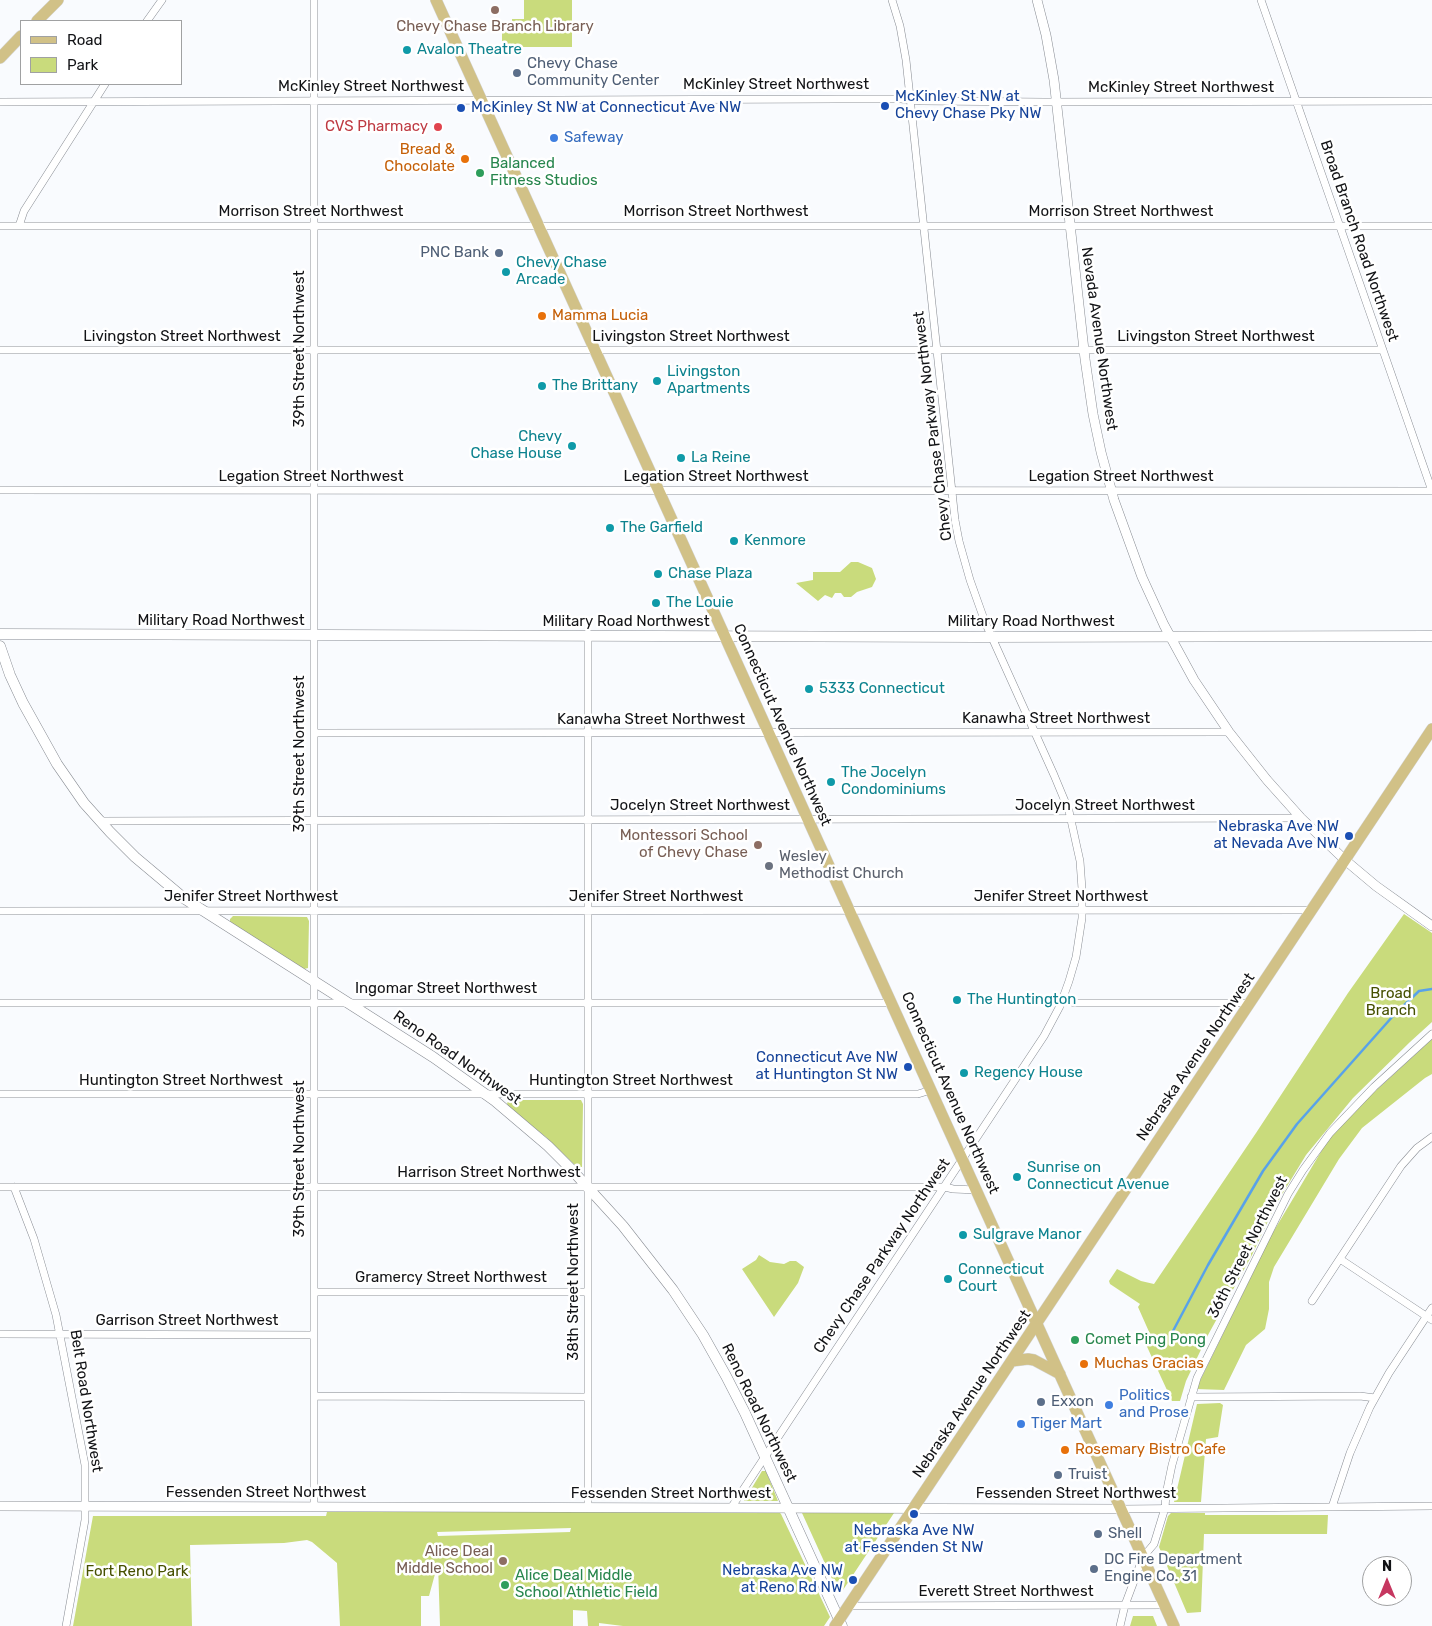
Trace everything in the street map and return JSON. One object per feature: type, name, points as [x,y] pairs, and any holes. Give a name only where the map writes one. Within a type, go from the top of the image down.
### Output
[{"type":"main road","points":[[37,20],[58,0]]},
{"type":"main road","name":"Connecticut Avenue Northwest","points":[[436,0],[1174,1626]]},
{"type":"main road","points":[[0,58],[20,37]]},
{"type":"main road","name":"Military Road Northwest","points":[[0,634],[588,637],[1432,636]]},
{"type":"main road","name":"Reno Road Northwest","points":[[0,646],[13,681],[43,743],[72,787],[100,821],[153,874],[179,894],[433,1057],[485,1094],[537,1136],[588,1187],[633,1238],[689,1314],[737,1396],[839,1624]]},
{"type":"main road","name":"Nebraska Avenue Northwest","points":[[839,1624],[848,1606],[1432,729]]},
{"type":"main road","points":[[1012,1361],[1021,1359],[1034,1360],[1060,1374]]},
{"type":"street","points":[[149,20],[162,0]]},
{"type":"street","name":"39th Street Northwest","points":[[314,0],[314,1507]]},
{"type":"street","name":"Chevy Chase Parkway Northwest","points":[[731,1508],[1040,1044],[1062,1000],[1076,957],[1082,910],[1080,861],[1071,820],[1059,786],[980,610],[967,570],[955,520],[905,51],[892,0]]},
{"type":"street","name":"Nevada Avenue Northwest","points":[[1037,0],[1050,58],[1057,102],[1084,351],[1095,427],[1111,490],[1137,565],[1158,614],[1194,680],[1229,732],[1267,780],[1301,818],[1345,860],[1376,886],[1432,926]]},
{"type":"street","name":"Broad Branch Road Northwest","points":[[1261,0],[1432,491]]},
{"type":"street","points":[[19,226],[24,211],[104,85]]},
{"type":"street","name":"McKinley Street Northwest","points":[[0,102],[853,99],[1057,102],[1432,101]]},
{"type":"street","name":"Morrison Street Northwest","points":[[0,226],[1432,226]]},
{"type":"street","name":"Livingston Street Northwest","points":[[0,350],[1383,350]]},
{"type":"street","name":"Legation Street Northwest","points":[[0,490],[1432,491]]},
{"type":"street","name":"38th Street Northwest","points":[[588,637],[588,1508]]},
{"type":"street","name":"Kanawha Street Northwest","points":[[314,733],[1229,732]]},
{"type":"street","name":"Jocelyn Street Northwest","points":[[100,821],[1301,818]]},
{"type":"street","name":"Jenifer Street Northwest","points":[[0,911],[1312,910]]},
{"type":"street","points":[[1062,1000],[1076,1003],[1250,1002]]},
{"type":"street","name":"Ingomar Street Northwest","points":[[0,1002],[892,1003]]},
{"type":"street","name":"36th Street Northwest","points":[[1120,1626],[1125,1605],[1143,1557],[1154,1544],[1166,1508],[1166,1494],[1172,1465],[1191,1397],[1203,1364],[1288,1194],[1330,1133],[1391,1071],[1432,1034]]},
{"type":"street","name":"Huntington Street Northwest","points":[[0,1094],[918,1094],[931,1090]]},
{"type":"street","points":[[1312,1301],[1401,1166],[1417,1148],[1432,1137]]},
{"type":"street","name":"Harrison Street Northwest","points":[[0,1187],[945,1187],[977,1190]]},
{"type":"street","name":"Belt Road Northwest","points":[[14,1187],[34,1239],[61,1334],[85,1465],[85,1520],[66,1626]]},
{"type":"street","points":[[1340,1259],[1429,1318]]},
{"type":"street","name":"Gramercy Street Northwest","points":[[314,1292],[588,1292]]},
{"type":"street","points":[[1332,1507],[1350,1453],[1375,1398],[1389,1373],[1429,1318],[1432,1308]]},
{"type":"street","name":"Garrison Street Northwest","points":[[0,1334],[314,1334]]},
{"type":"street","points":[[314,1396],[588,1397]]},
{"type":"street","points":[[1191,1397],[1360,1396],[1375,1398]]},
{"type":"street","name":"Fessenden Street Northwest","points":[[0,1506],[1120,1509],[1432,1506]]},
{"type":"street","name":"Everett Street Northwest","points":[[848,1606],[1164,1605]]},
{"type":"green space","points":[[524,0],[572,0],[572,47],[502,47],[502,28],[512,28],[512,19],[524,19]]},
{"type":"green space","points":[[851,562],[858,562],[872,568],[876,579],[872,587],[857,592],[851,597],[844,597],[841,593],[835,593],[832,598],[825,595],[818,601],[796,583],[813,580],[813,572],[840,572]]},
{"type":"green space","name":"Broad Branch","points":[[1404,914],[1432,933],[1432,1022],[1353,1098],[1306,1155],[1275,1206],[1252,1255],[1208,1335],[1186,1381],[1180,1401],[1172,1401],[1143,1338],[1144,1335],[1150,1334],[1138,1307],[1140,1304],[1110,1284],[1109,1281],[1117,1269],[1141,1281],[1154,1284],[1348,993]]},
{"type":"green space","points":[[233,916],[307,917],[309,921],[308,968],[304,969],[230,922]]},
{"type":"green space","name":"Broad Branch","points":[[1432,1039],[1432,1074],[1362,1128],[1339,1159],[1274,1267],[1269,1282],[1269,1309],[1265,1329],[1246,1345],[1224,1390],[1196,1389],[1272,1234],[1328,1140],[1358,1107]]},
{"type":"green space","points":[[510,1100],[581,1100],[583,1104],[582,1167],[577,1167],[547,1138],[508,1106],[507,1103]]},
{"type":"green space","points":[[759,1255],[770,1262],[784,1264],[796,1261],[804,1267],[798,1283],[774,1317],[742,1269],[756,1260]]},
{"type":"green space","points":[[1220,1403],[1223,1405],[1218,1437],[1206,1439],[1201,1502],[1174,1502],[1197,1404]]},
{"type":"green space","points":[[762,1471],[766,1471],[778,1501],[744,1501]]},
{"type":"green space","name":"Fort Reno Park","points":[[327,1512],[779,1512],[830,1617],[824,1626],[623,1626],[599,1623],[599,1626],[588,1626],[587,1611],[573,1610],[573,1626],[440,1626],[438,1563],[429,1596],[421,1596],[421,1626],[340,1626],[337,1563],[307,1540],[284,1543],[190,1545],[192,1626],[73,1626],[93,1516],[326,1516]],"holes":[[[571,1528],[570,1532],[438,1536],[437,1532]]]},
{"type":"green space","points":[[802,1513],[894,1513],[841,1593],[838,1592]]},
{"type":"green space","points":[[1171,1513],[1205,1513],[1205,1515],[1328,1515],[1327,1534],[1204,1534],[1201,1612],[1187,1613],[1159,1547],[1168,1516]]},
{"type":"green space","points":[[1133,1616],[1153,1616],[1157,1626],[1130,1626]]},
{"type":"waterway","name":"Broad Branch","points":[[1173,1331],[1208,1265],[1263,1171],[1297,1124],[1393,1016],[1419,991],[1432,989]]},
{"type":"place","name":"Chevy Chase Branch Library","points":[[495,10]]},
{"type":"place","name":"Avalon Theatre","points":[[407,50]]},
{"type":"place","name":"Chevy Chase Community Center","points":[[517,73]]},
{"type":"place","name":"McKinley St NW at Chevy Chase Pky NW","points":[[885,106]]},
{"type":"place","name":"McKinley St NW at Connecticut Ave NW","points":[[461,108]]},
{"type":"place","name":"CVS Pharmacy","points":[[438,127]]},
{"type":"place","name":"Safeway","points":[[554,138]]},
{"type":"place","name":"Bread & Chocolate","points":[[465,159]]},
{"type":"place","name":"Balanced Fitness Studios","points":[[480,173]]},
{"type":"place","name":"PNC Bank","points":[[499,253]]},
{"type":"place","name":"Chevy Chase Arcade","points":[[506,272]]},
{"type":"place","name":"Mamma Lucia","points":[[542,316]]},
{"type":"place","name":"Livingston Apartments","points":[[657,381]]},
{"type":"place","name":"The Brittany","points":[[542,386]]},
{"type":"place","name":"Chevy Chase House","points":[[572,446]]},
{"type":"place","name":"La Reine","points":[[681,458]]},
{"type":"place","name":"The Garfield","points":[[610,528]]},
{"type":"place","name":"Kenmore","points":[[734,541]]},
{"type":"place","name":"Chase Plaza","points":[[658,574]]},
{"type":"place","name":"The Louie","points":[[656,603]]},
{"type":"place","name":"5333 Connecticut","points":[[809,689]]},
{"type":"place","name":"The Jocelyn Condominiums","points":[[831,782]]},
{"type":"place","name":"Nebraska Ave NW at Nevada Ave NW","points":[[1349,836]]},
{"type":"place","name":"Montessori School of Chevy Chase","points":[[758,845]]},
{"type":"place","name":"Wesley Methodist Church","points":[[769,866]]},
{"type":"place","name":"The Huntington","points":[[957,1000]]},
{"type":"place","name":"Connecticut Ave NW at Huntington St NW","points":[[908,1067]]},
{"type":"place","name":"Regency House","points":[[964,1073]]},
{"type":"place","name":"Sunrise on Connecticut Avenue","points":[[1017,1177]]},
{"type":"place","name":"Sulgrave Manor","points":[[963,1235]]},
{"type":"place","name":"Connecticut Court","points":[[948,1279]]},
{"type":"place","name":"Comet Ping Pong","points":[[1075,1340]]},
{"type":"place","name":"Muchas Gracias","points":[[1084,1364]]},
{"type":"place","name":"Exxon","points":[[1041,1402]]},
{"type":"place","name":"Politics and Prose","points":[[1109,1405]]},
{"type":"place","name":"Tiger Mart","points":[[1021,1424]]},
{"type":"place","name":"Rosemary Bistro Cafe","points":[[1065,1450]]},
{"type":"place","name":"Truist","points":[[1058,1475]]},
{"type":"place","name":"Nebraska Ave NW at Fessenden St NW","points":[[914,1514]]},
{"type":"place","name":"Shell","points":[[1098,1534]]},
{"type":"place","name":"Alice Deal Middle School","points":[[503,1561]]},
{"type":"place","name":"DC Fire Department Engine Co. 31","points":[[1094,1569]]},
{"type":"place","name":"Nebraska Ave NW at Reno Rd NW","points":[[853,1580]]},
{"type":"place","name":"Alice Deal Middle School Athletic Field","points":[[505,1585]]}]
